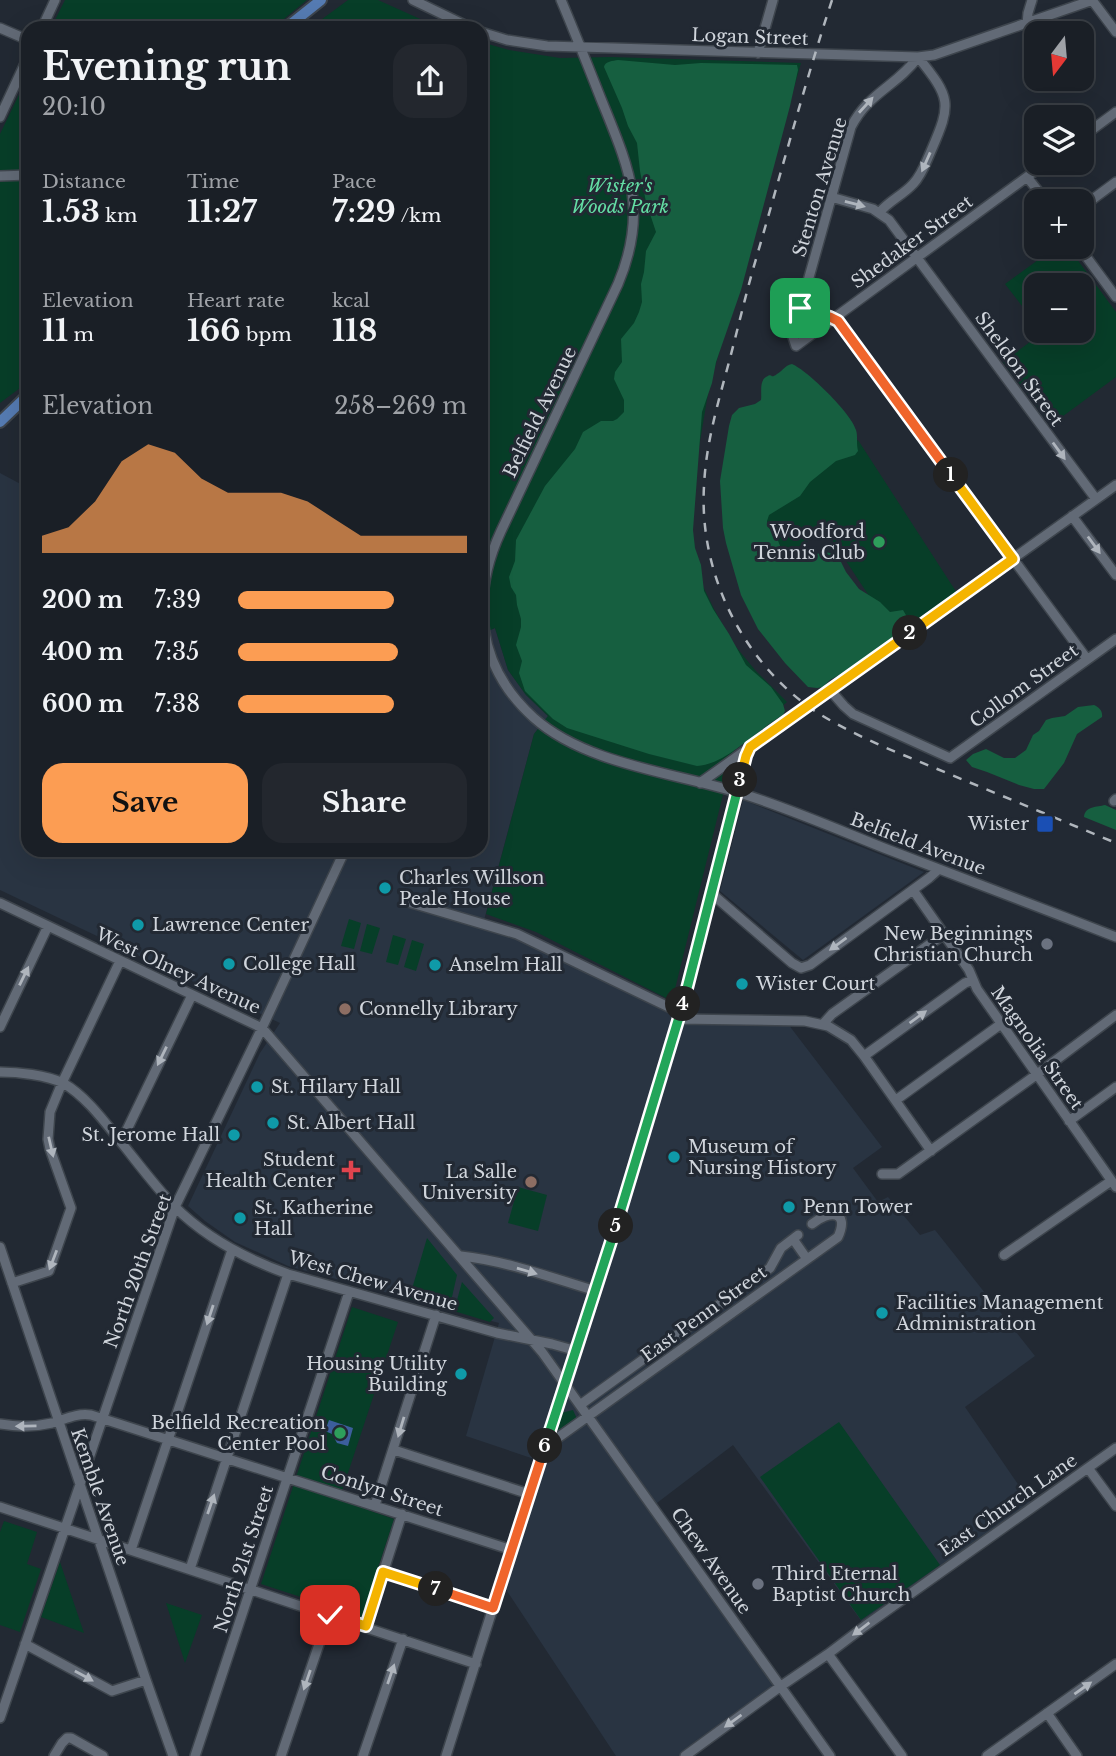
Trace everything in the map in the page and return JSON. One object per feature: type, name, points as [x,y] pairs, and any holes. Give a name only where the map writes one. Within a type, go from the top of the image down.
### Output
[{"type":"main road","points":[[295,21],[321,0]]},
{"type":"main road","points":[[0,422],[21,402]]},
{"type":"street","points":[[45,21],[55,0]]},
{"type":"street","points":[[413,0],[456,21]]},
{"type":"street","name":"Belfield Avenue","points":[[488,563],[618,284],[632,241],[634,208],[629,174],[561,0]]},
{"type":"street","points":[[758,53],[773,0]]},
{"type":"street","points":[[1027,21],[1032,0]]},
{"type":"street","points":[[1093,0],[1116,32]]},
{"type":"street","name":"Logan Street","points":[[1035,21],[1093,0]]},
{"type":"street","name":"Logan Street","points":[[488,34],[506,40],[547,46],[918,57],[934,55],[1024,25]]},
{"type":"street","points":[[0,27],[21,37]]},
{"type":"street","points":[[831,197],[880,212],[917,180],[945,116],[942,92],[918,57]]},
{"type":"street","name":"Stenton Avenue","points":[[796,346],[793,337],[800,308],[848,134],[855,119],[869,101],[905,72],[918,57]]},
{"type":"street","points":[[0,117],[21,72]]},
{"type":"street","points":[[1094,128],[1116,111]]},
{"type":"street","points":[[0,176],[21,175]]},
{"type":"street","name":"Shedaker Street","points":[[796,346],[1030,175]]},
{"type":"street","points":[[1027,177],[1036,189]]},
{"type":"street","points":[[1094,198],[1116,182]]},
{"type":"street","name":"Sheldon Street","points":[[880,212],[889,220],[1096,499]]},
{"type":"street","points":[[1088,259],[1116,297]]},
{"type":"street","points":[[800,308],[834,319],[840,324],[1087,659]]},
{"type":"street","points":[[700,783],[1116,485]]},
{"type":"street","points":[[1072,516],[1116,575]]},
{"type":"street","name":"Collom Street","points":[[830,690],[844,706],[858,716],[950,758],[1116,639]]},
{"type":"street","name":"Belfield Avenue","points":[[488,654],[513,696],[532,716],[550,731],[574,744],[604,756],[737,792],[1116,937]]},
{"type":"street","points":[[446,1756],[596,1291],[680,1016],[750,747]]},
{"type":"street","name":"North 20th Street","points":[[0,1718],[175,1207],[342,857]]},
{"type":"street","points":[[711,893],[801,968],[810,965],[939,869]]},
{"type":"street","name":"Magnolia Street","points":[[913,890],[969,970],[977,989],[1114,1184]]},
{"type":"street","points":[[405,901],[517,934],[680,1016],[823,1024],[844,1034],[864,1056],[931,1150]]},
{"type":"street","name":"West Olney Avenue","points":[[0,903],[262,1028],[534,1341],[566,1384]]},
{"type":"street","points":[[0,1027],[48,926]]},
{"type":"street","points":[[823,1024],[832,1014],[944,934]]},
{"type":"street","points":[[12,1283],[49,1271],[70,1212],[71,1208],[48,1139],[52,1104],[120,961]]},
{"type":"street","points":[[864,1056],[973,980]]},
{"type":"street","points":[[121,1142],[192,995]]},
{"type":"street","points":[[882,1174],[898,1174],[1116,1014]]},
{"type":"street","points":[[896,1100],[1001,1024]]},
{"type":"street","points":[[0,1072],[25,1073],[62,1083]]},
{"type":"street","name":"West Chew Avenue","points":[[62,1083],[86,1101],[175,1207],[232,1250],[288,1274],[349,1292],[508,1336],[576,1351]]},
{"type":"street","points":[[1069,1121],[1116,1087]]},
{"type":"street","points":[[1004,1255],[1114,1184]]},
{"type":"street","name":"East Penn Street","points":[[545,1447],[838,1237],[842,1227],[842,1222],[831,1213],[812,1224]]},
{"type":"street","name":"East Penn Street","points":[[580,1405],[770,1268],[781,1248],[796,1237],[807,1259]]},
{"type":"street","name":"Kemble Avenue","points":[[0,1247],[173,1756]]},
{"type":"street","points":[[131,1550],[232,1250]]},
{"type":"street","points":[[461,1256],[479,1258],[596,1291]]},
{"type":"street","points":[[190,1569],[288,1274]]},
{"type":"street","name":"North 21st Street","points":[[195,1756],[349,1292]]},
{"type":"street","points":[[375,1505],[436,1315]]},
{"type":"street","name":"Chew Avenue","points":[[566,1384],[830,1756]]},
{"type":"street","name":"Conlyn Street","points":[[0,1424],[24,1427],[76,1415],[91,1415],[512,1550]]},
{"type":"street","name":"East Church Lane","points":[[685,1756],[1116,1448]]},
{"type":"street","points":[[394,1450],[529,1494]]},
{"type":"street","points":[[1088,1468],[1116,1506]]},
{"type":"street","points":[[1,1510],[99,1539],[476,1664]]},
{"type":"street","points":[[366,1626],[402,1514]]},
{"type":"street","points":[[383,1572],[493,1608]]},
{"type":"street","points":[[281,1756],[330,1615]]},
{"type":"street","points":[[363,1756],[403,1639]]},
{"type":"street","points":[[25,1644],[112,1691],[146,1680]]},
{"type":"street","points":[[828,1654],[902,1756]]},
{"type":"street","points":[[987,1756],[1116,1664]]},
{"type":"street","points":[[1047,1713],[1077,1756]]},
{"type":"street","points":[[54,1756],[67,1738],[103,1756]]},
{"type":"shaded area","name":"La Salle University","points":[[0,473],[21,484],[21,857],[488,857],[488,631],[495,628],[508,670],[526,695],[548,716],[534,734],[483,924],[514,933],[679,1019],[785,1020],[882,1147],[853,1168],[878,1202],[888,1197],[920,1235],[935,1230],[1035,1356],[965,1407],[1033,1506],[865,1626],[733,1445],[653,1506],[781,1686],[683,1756],[616,1756],[501,1582],[540,1461],[466,1436],[499,1323],[288,1266],[235,1242],[205,1221],[188,1206],[260,1053],[280,1023],[0,890]]},
{"type":"shaded area","points":[[743,800],[924,872],[803,960],[720,891]]},
{"type":"green space","points":[[65,0],[307,0],[282,21],[54,21]]},
{"type":"green space","points":[[348,0],[378,0],[425,21],[320,21]]},
{"type":"green space","name":"Wister's Woods Park","points":[[488,44],[560,58],[801,63],[709,388],[689,506],[699,578],[713,607],[732,642],[787,702],[735,746],[672,1001],[536,932],[486,914],[534,734],[548,716],[526,695],[508,670],[495,628],[488,631]]},
{"type":"green space","points":[[618,60],[675,65],[797,65],[798,70],[741,290],[702,412],[693,530],[704,591],[713,609],[746,665],[771,687],[785,711],[719,760],[697,766],[567,728],[553,719],[525,691],[519,673],[522,661],[516,645],[521,619],[509,577],[515,561],[516,540],[545,486],[575,449],[583,432],[601,421],[613,421],[624,412],[624,400],[614,379],[615,372],[622,362],[621,339],[634,323],[642,302],[641,284],[646,251],[656,232],[646,202],[637,143],[604,67],[608,62]]},
{"type":"green space","points":[[21,90],[21,387],[0,403],[0,134]]},
{"type":"green space","points":[[1039,259],[1077,259],[1087,273],[1024,273],[1024,309],[1005,284]]},
{"type":"green space","points":[[1094,282],[1116,312],[1116,377],[1051,425],[1003,362],[1029,343],[1094,343]]},
{"type":"green space","points":[[792,364],[818,383],[853,423],[858,451],[855,455],[836,461],[810,482],[800,496],[769,515],[768,527],[777,538],[782,551],[795,560],[824,552],[837,554],[859,589],[890,612],[903,610],[910,622],[907,628],[885,644],[823,687],[817,688],[808,687],[758,629],[741,595],[723,528],[720,481],[732,415],[739,408],[761,400],[764,379],[770,375],[775,376]]},
{"type":"green space","name":"Woodford Tennis Club","points":[[858,440],[957,593],[894,634],[825,529],[783,556],[752,508]]},
{"type":"green space","points":[[1094,705],[1102,713],[1102,717],[1077,734],[1064,763],[1044,789],[1019,785],[972,767],[966,760],[986,749],[1004,758],[1015,758],[1026,750],[1033,735],[1046,720],[1065,716],[1078,707]]},
{"type":"green space","points":[[1105,805],[1116,810],[1116,830],[1084,817],[1089,809]]},
{"type":"green space","points":[[349,919],[361,923],[354,949],[341,946]]},
{"type":"green space","points":[[367,924],[380,928],[372,954],[360,951]]},
{"type":"green space","points":[[393,935],[406,939],[398,965],[386,962]]},
{"type":"green space","points":[[412,940],[424,944],[416,971],[404,967]]},
{"type":"green space","points":[[518,1187],[547,1195],[538,1231],[508,1223]]},
{"type":"green space","points":[[427,1238],[457,1275],[449,1310],[409,1299]]},
{"type":"green space","points":[[462,1282],[494,1318],[490,1322],[454,1311]]},
{"type":"green space","points":[[352,1307],[398,1322],[339,1500],[394,1519],[362,1617],[261,1584]]},
{"type":"green space","points":[[573,1410],[577,1419],[553,1436],[561,1413]]},
{"type":"green space","points":[[839,1422],[940,1565],[861,1620],[760,1477]]},
{"type":"green space","points":[[4,1521],[37,1532],[27,1564],[41,1569],[20,1632],[0,1625],[0,1532]]},
{"type":"green space","points":[[60,1562],[84,1633],[41,1617]]},
{"type":"green space","points":[[166,1603],[202,1615],[185,1663]]},
{"type":"water","name":"Belfield Recreation Center Pool","points":[[329,1420],[353,1428],[348,1446],[337,1443],[332,1434],[325,1431]]},
{"type":"railway","points":[[832,0],[752,272],[710,439],[705,470],[704,518],[717,580],[744,638],[784,687],[818,713],[884,747],[1116,843]]},
{"type":"place","name":"Woodford Tennis Club","points":[[879,542]]},
{"type":"place","name":"Wister","points":[[1045,824]]},
{"type":"place","name":"Charles Willson Peale House","points":[[385,888]]},
{"type":"place","name":"Lawrence Center","points":[[138,925]]},
{"type":"place","name":"New Beginnings Christian Church","points":[[1047,944]]},
{"type":"place","name":"College Hall","points":[[229,964]]},
{"type":"place","name":"Anselm Hall","points":[[435,965]]},
{"type":"place","name":"Wister Court","points":[[742,984]]},
{"type":"place","name":"Connelly Library","points":[[345,1009]]},
{"type":"place","name":"St. Hilary Hall","points":[[257,1087]]},
{"type":"place","name":"St. Albert Hall","points":[[273,1123]]},
{"type":"place","name":"St. Jerome Hall","points":[[234,1135]]},
{"type":"place","name":"Museum of Nursing History","points":[[674,1157]]},
{"type":"place","name":"Student Health Center","points":[[351,1170]]},
{"type":"place","name":"La Salle University","points":[[531,1182]]},
{"type":"place","name":"Penn Tower","points":[[789,1207]]},
{"type":"place","name":"St. Katherine Hall","points":[[240,1218]]},
{"type":"place","name":"Facilities Management Administration","points":[[882,1313]]},
{"type":"place","name":"Housing Utility Building","points":[[461,1374]]},
{"type":"place","name":"Belfield Recreation Center Pool","points":[[340,1433]]},
{"type":"place","name":"Third Eternal Baptist Church","points":[[758,1584]]},
{"type":"route","points":[[330,1615],[366,1626],[383,1572],[493,1608],[596,1291],[679,1019],[747,752],[750,747],[1013,559],[838,321],[800,308]]}]
